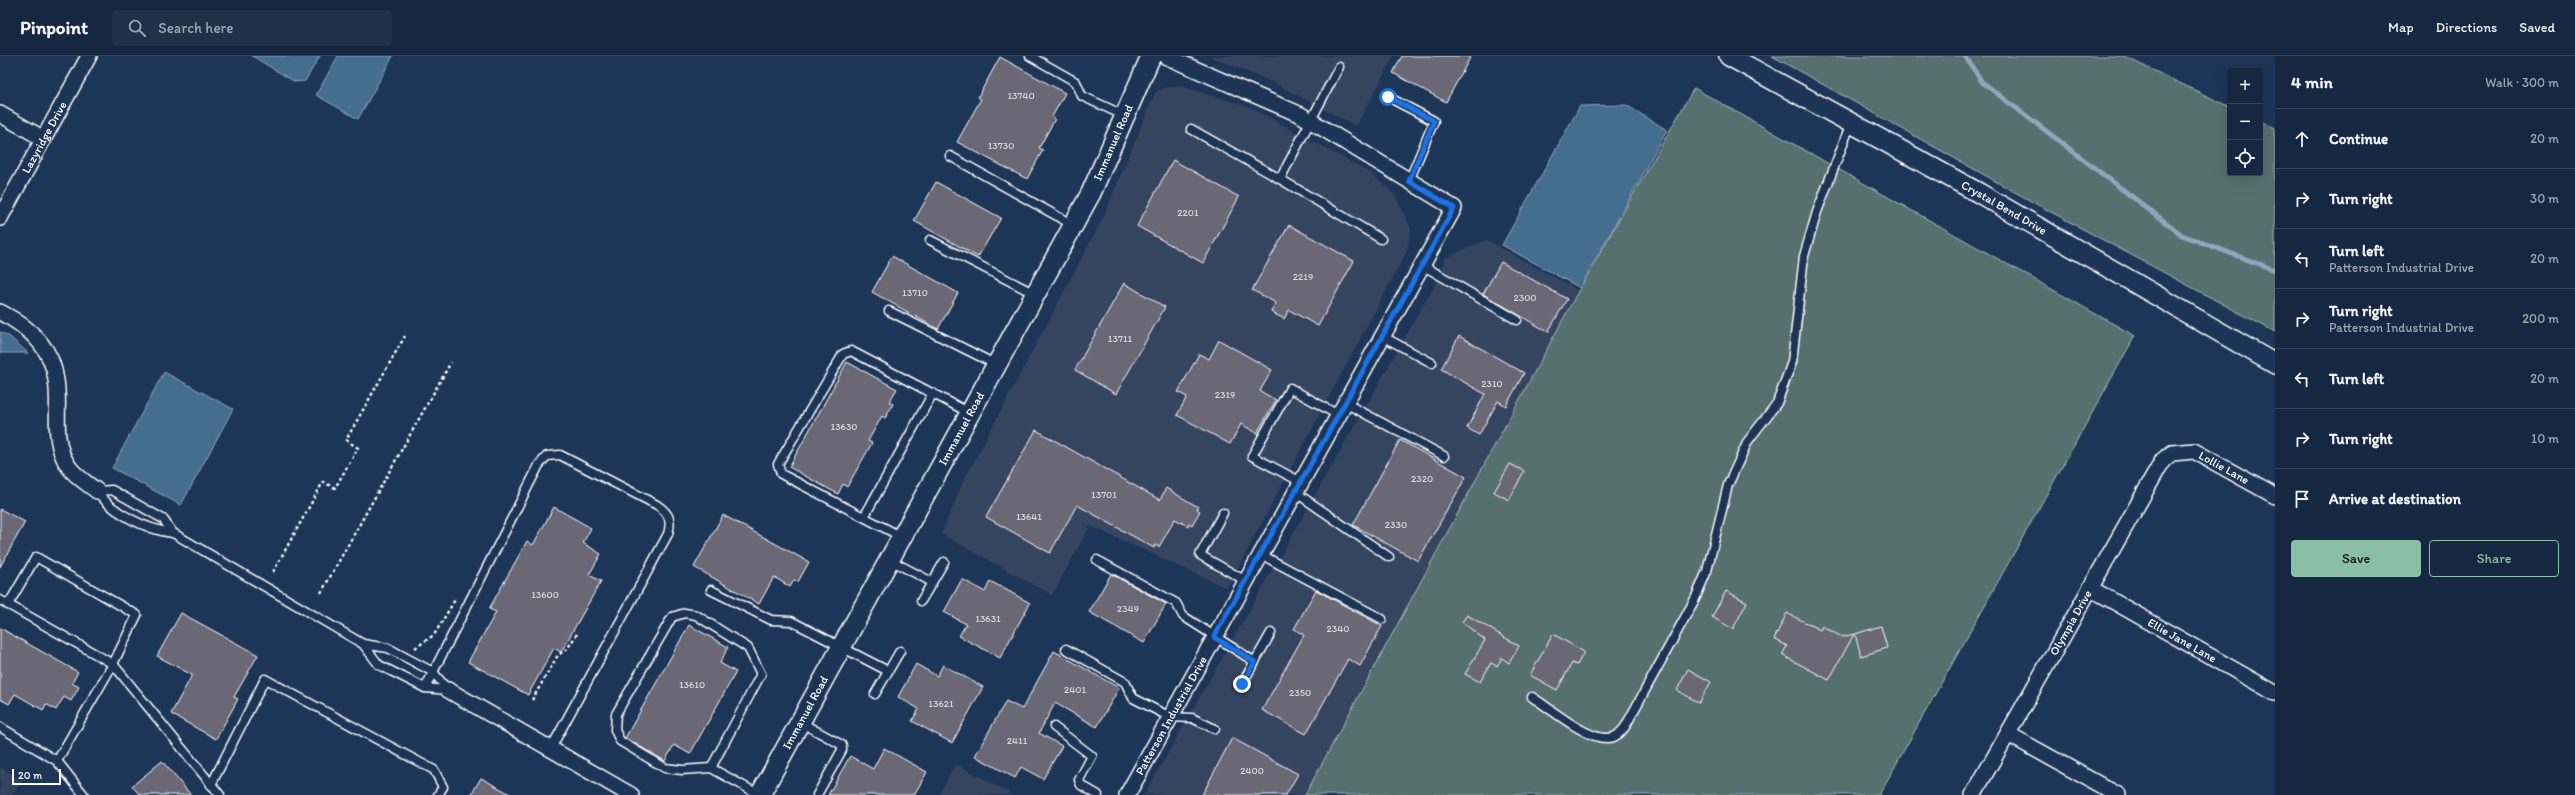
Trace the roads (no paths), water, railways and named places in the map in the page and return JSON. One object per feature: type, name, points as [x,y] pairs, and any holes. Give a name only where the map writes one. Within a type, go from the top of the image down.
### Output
[{"type":"street","name":"Lazyridge Drive","points":[[0,218],[89,56]]},
{"type":"street","name":"Immanuel Road","points":[[760,795],[1091,193],[1151,56]]},
{"type":"street","name":"Patterson Industrial Drive","points":[[1128,795],[1260,554],[1454,208],[1310,120],[1165,56]]},
{"type":"street","name":"Crystal Bend Drive","points":[[1729,56],[1979,193],[2275,364]]},
{"type":"street","points":[[0,114],[44,139]]},
{"type":"street","points":[[0,312],[17,320],[36,336],[49,357],[56,379],[56,423],[60,445],[69,467],[97,491]]},
{"type":"street","name":"Lollie Lane","points":[[2172,453],[2194,451],[2275,496]]},
{"type":"street","name":"Olympia Drive","points":[[1973,795],[2163,460],[2172,453]]},
{"type":"street","name":"Ellie Jane Lane","points":[[2090,588],[2275,693]]},
{"type":"street","points":[[448,690],[550,750],[631,795]]},
{"type":"street","points":[[2008,734],[2118,795]]},
{"type":"lane","points":[[1030,56],[1076,82],[1082,96],[1126,116]]},
{"type":"lane","points":[[1280,179],[1310,120],[1340,67]]},
{"type":"lane","points":[[1388,97],[1434,121],[1409,181]]},
{"type":"lane","points":[[1532,697],[1593,736],[1607,738],[1618,735],[1625,727],[1695,599],[1706,571],[1728,485],[1748,441],[1777,403],[1792,362],[1804,256],[1817,212],[1851,123]]},
{"type":"lane","points":[[1191,129],[1280,179],[1381,239]]},
{"type":"lane","points":[[950,156],[1072,226]]},
{"type":"lane","points":[[930,240],[1035,294]]},
{"type":"lane","points":[[1422,265],[1516,320]]},
{"type":"lane","points":[[889,311],[996,364]]},
{"type":"lane","points":[[1382,336],[1432,363]]},
{"type":"lane","points":[[902,537],[781,474],[778,464],[843,354],[851,351],[970,413]]},
{"type":"lane","points":[[1389,557],[1298,487],[1252,456],[1290,388],[1341,409],[1444,456]]},
{"type":"lane","points":[[864,517],[932,393]]},
{"type":"lane","points":[[425,688],[539,465],[547,456],[560,455],[657,505],[666,512],[671,523],[668,534],[550,750]]},
{"type":"lane","points":[[97,491],[112,490],[163,519],[173,533]]},
{"type":"lane","points":[[97,491],[106,503],[157,531],[173,533],[363,644],[388,648],[433,672],[448,690]]},
{"type":"lane","points":[[1223,513],[1200,555],[1246,581]]},
{"type":"lane","points":[[1260,554],[1382,619]]},
{"type":"lane","points":[[8,605],[36,558],[137,615],[113,664],[57,761]]},
{"type":"lane","points":[[890,560],[932,582]]},
{"type":"lane","points":[[1097,560],[1176,603],[1183,616],[1255,662]]},
{"type":"lane","points":[[921,601],[944,562]]},
{"type":"lane","points":[[711,590],[771,620],[791,621],[841,649],[888,671]]},
{"type":"lane","points":[[0,600],[113,664],[220,795]]},
{"type":"lane","points":[[711,768],[761,674],[748,648],[696,615],[685,613],[672,617],[616,714],[615,730],[620,741],[665,768],[682,770],[711,768],[760,795]]},
{"type":"lane","points":[[1242,684],[1271,633]]},
{"type":"lane","points":[[363,644],[379,665],[425,688],[448,690]]},
{"type":"lane","points":[[1066,649],[1125,682],[1133,698],[1170,717],[1192,718],[1215,729]]},
{"type":"lane","points":[[875,694],[900,651]]},
{"type":"lane","points":[[211,785],[265,679],[434,770],[443,787],[438,795]]},
{"type":"lane","points":[[800,722],[842,745],[842,750],[817,795]]},
{"type":"lane","points":[[0,727],[57,761],[84,795]]},
{"type":"lane","points":[[1054,727],[1092,756],[1079,780],[1081,785],[1098,795]]},
{"type":"waterway","points":[[1965,56],[1982,82],[2182,235],[2275,270]]}]
